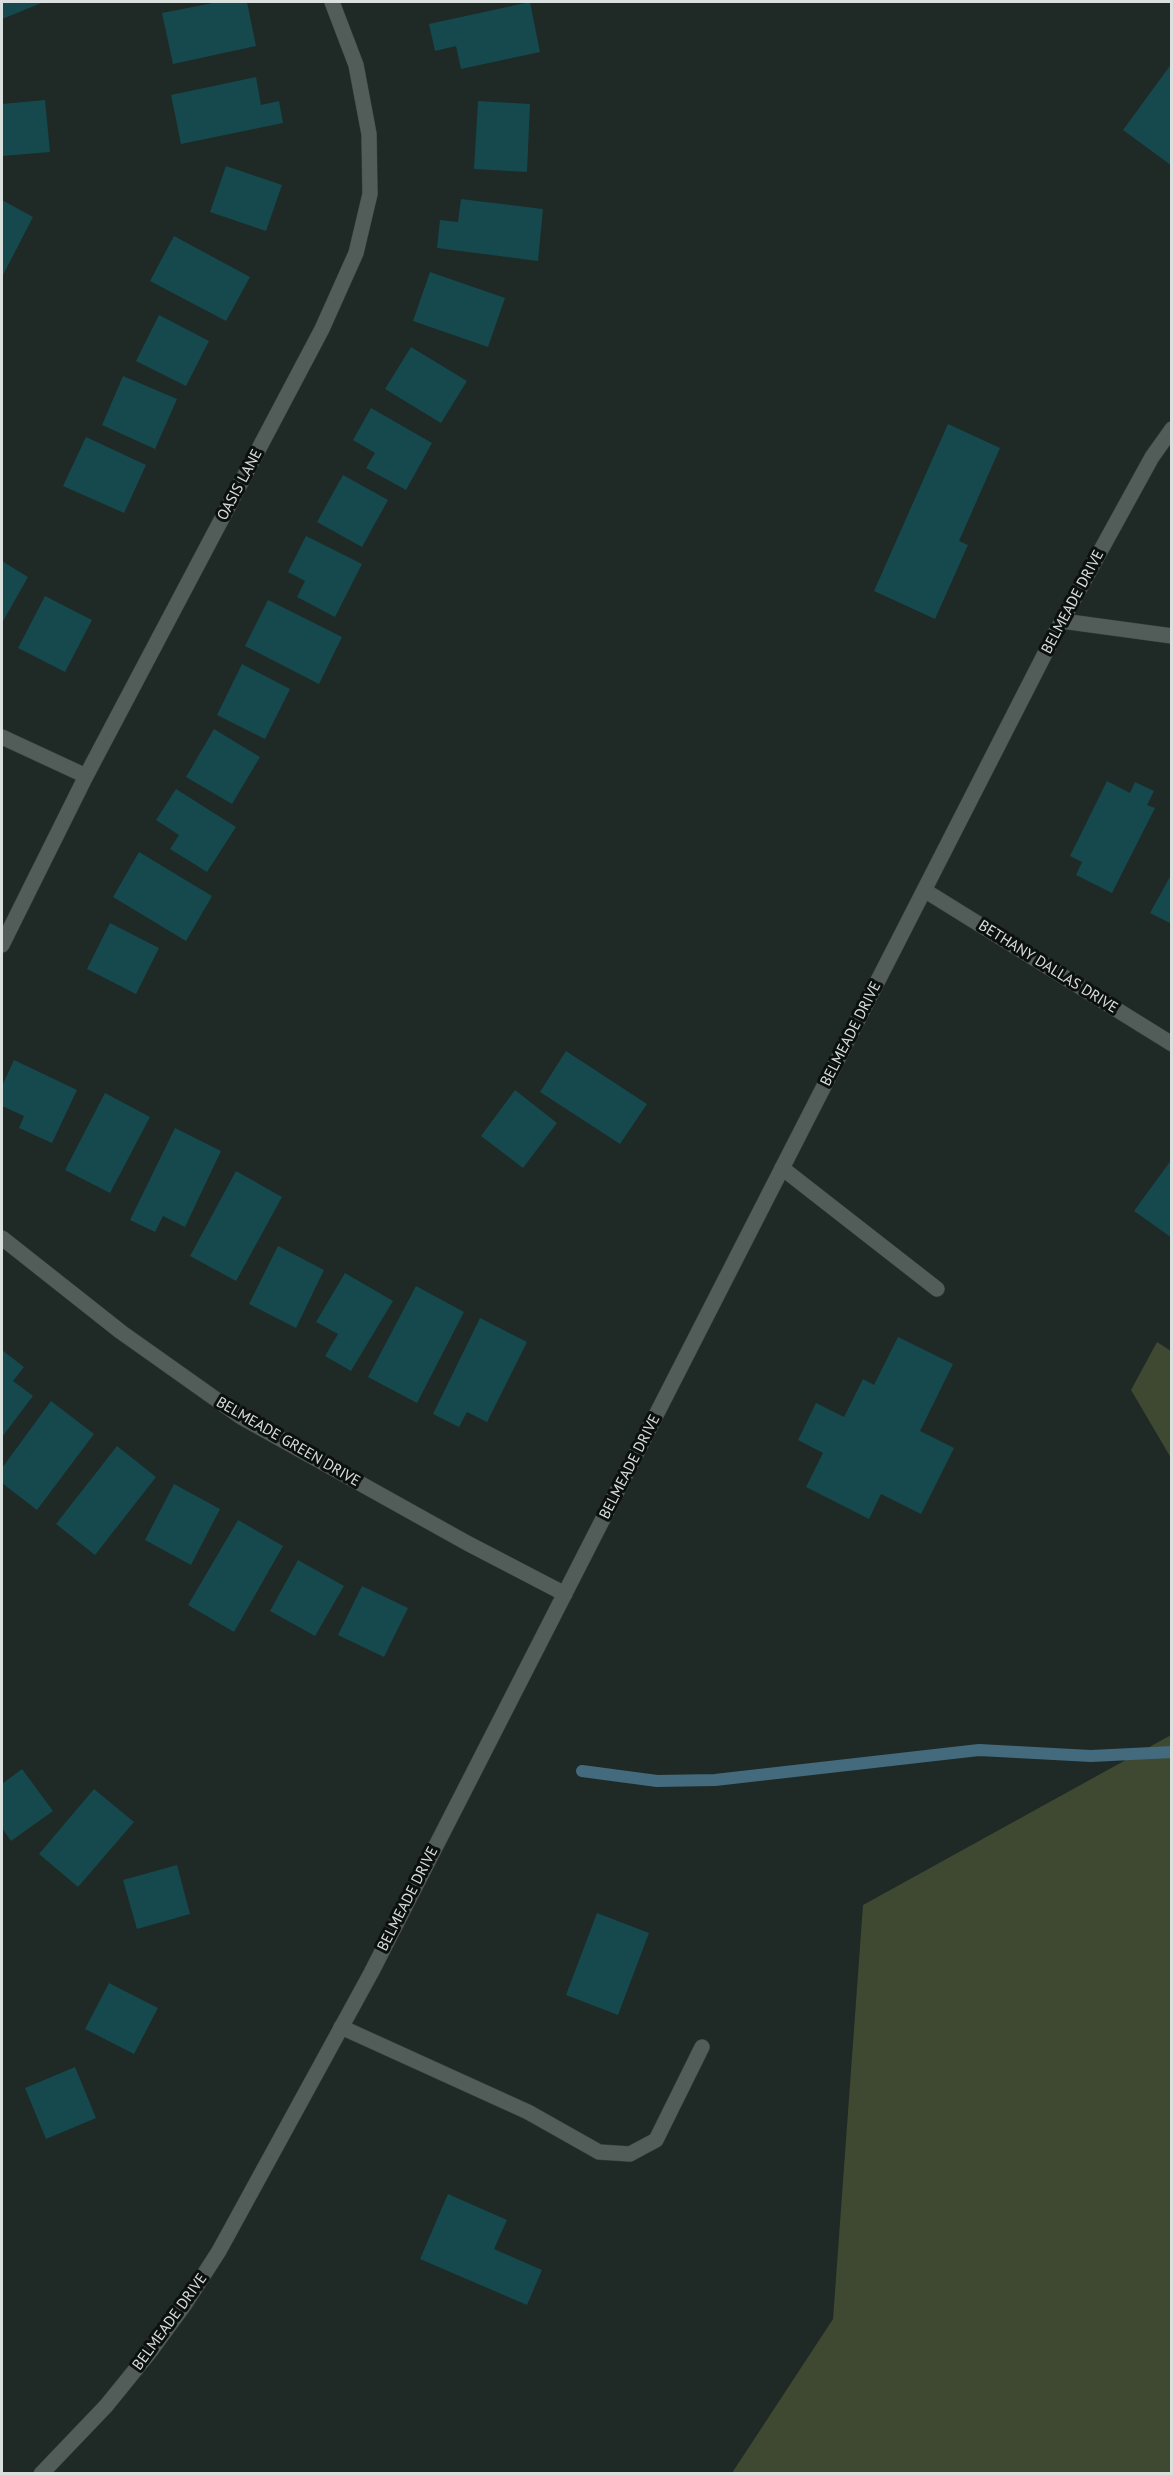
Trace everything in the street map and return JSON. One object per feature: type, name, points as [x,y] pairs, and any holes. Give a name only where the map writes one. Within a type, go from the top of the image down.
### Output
[{"type":"street","name":"OASIS LANE","points":[[2,945],[86,776],[322,330],[356,253],[370,194],[369,134],[356,65],[332,2]]},
{"type":"street","name":"BELMEADE DRIVE","points":[[41,2474],[106,2406],[149,2353],[185,2304],[219,2251],[341,2027],[565,1594],[1062,621],[1152,457],[1172,429]]},
{"type":"street","points":[[1062,621],[1172,636]]},
{"type":"street","points":[[2,737],[86,776]]},
{"type":"street","name":"BETHANY DALLAS DRIVE","points":[[924,890],[1172,1044]]},
{"type":"street","points":[[782,1168],[937,1289]]},
{"type":"street","name":"BELMEADE GREEN DRIVE","points":[[2,1238],[121,1332],[241,1417],[466,1543],[565,1594]]},
{"type":"street","points":[[341,2027],[528,2112],[599,2152],[630,2154],[656,2140],[702,2047]]},
{"type":"green space","points":[[1157,1342],[1171,1351],[1171,1458],[1131,1390]]},
{"type":"green space","points":[[1171,1735],[1171,2473],[732,2473],[833,2319],[863,1905]]},
{"type":"building","points":[[2,2],[44,2],[2,19]]},
{"type":"building","points":[[218,2],[247,2],[256,46],[173,64],[162,13]]},
{"type":"building","points":[[530,2],[540,52],[461,69],[456,46],[435,51],[429,24]]},
{"type":"building","points":[[1172,63],[1172,166],[1123,130]]},
{"type":"building","points":[[256,77],[261,105],[279,101],[283,123],[181,144],[171,95]]},
{"type":"building","points":[[45,100],[50,152],[2,156],[2,104]]},
{"type":"building","points":[[478,101],[530,104],[527,172],[474,169]]},
{"type":"building","points":[[226,166],[282,185],[266,231],[210,212]]},
{"type":"building","points":[[461,199],[543,209],[538,261],[437,248],[440,220],[458,222]]},
{"type":"building","points":[[2,200],[33,217],[2,277]]},
{"type":"building","points":[[174,236],[250,277],[226,321],[150,281]]},
{"type":"building","points":[[430,272],[505,298],[488,347],[413,321]]},
{"type":"building","points":[[159,315],[209,341],[186,386],[136,361]]},
{"type":"building","points":[[411,347],[467,381],[441,423],[385,389]]},
{"type":"building","points":[[123,376],[177,399],[155,449],[102,425]]},
{"type":"building","points":[[371,408],[432,443],[406,490],[366,468],[375,453],[353,440]]},
{"type":"building","points":[[948,424],[1000,448],[959,541],[968,545],[935,619],[874,591]]},
{"type":"building","points":[[86,437],[146,465],[124,513],[63,486]]},
{"type":"building","points":[[343,475],[388,500],[362,547],[317,522]]},
{"type":"building","points":[[306,536],[362,564],[335,617],[297,597],[305,581],[288,572]]},
{"type":"building","points":[[2,561],[28,577],[2,623]]},
{"type":"building","points":[[45,596],[92,620],[65,672],[18,648]]},
{"type":"building","points":[[268,600],[342,637],[319,684],[245,646]]},
{"type":"building","points":[[242,664],[290,689],[265,739],[217,715]]},
{"type":"building","points":[[214,729],[260,757],[232,804],[186,777]]},
{"type":"building","points":[[1107,781],[1130,793],[1135,782],[1154,791],[1147,805],[1155,808],[1112,893],[1076,875],[1082,862],[1070,856]]},
{"type":"building","points":[[176,789],[236,827],[207,872],[170,849],[179,835],[156,820]]},
{"type":"building","points":[[139,852],[212,896],[186,941],[113,897]]},
{"type":"building","points":[[1172,873],[1172,924],[1150,913]]},
{"type":"building","points":[[110,923],[159,948],[136,994],[87,969]]},
{"type":"building","points":[[566,1051],[647,1104],[620,1144],[540,1092]]},
{"type":"building","points":[[14,1060],[77,1090],[52,1143],[19,1128],[24,1116],[2,1106],[2,1086]]},
{"type":"building","points":[[515,1090],[557,1123],[523,1168],[481,1136]]},
{"type":"building","points":[[105,1093],[150,1117],[110,1193],[65,1170]]},
{"type":"building","points":[[175,1128],[221,1151],[185,1227],[163,1216],[155,1232],[130,1220]]},
{"type":"building","points":[[1172,1159],[1172,1238],[1134,1211]]},
{"type":"building","points":[[236,1171],[282,1197],[236,1281],[190,1256]]},
{"type":"building","points":[[278,1246],[324,1270],[296,1328],[249,1304]]},
{"type":"building","points":[[345,1273],[393,1301],[351,1371],[325,1356],[338,1334],[316,1322]]},
{"type":"building","points":[[416,1286],[464,1312],[417,1403],[368,1377]]},
{"type":"building","points":[[480,1318],[527,1342],[487,1422],[467,1412],[459,1427],[433,1414]]},
{"type":"building","points":[[898,1337],[953,1364],[920,1431],[954,1448],[921,1514],[881,1494],[869,1519],[806,1487],[823,1453],[798,1440],[816,1403],[844,1417],[863,1379],[874,1385]]},
{"type":"building","points":[[2,1350],[24,1367],[13,1381],[33,1396],[2,1437]]},
{"type":"building","points":[[51,1401],[94,1434],[37,1510],[2,1483],[2,1468]]},
{"type":"building","points":[[117,1446],[156,1477],[95,1555],[56,1524]]},
{"type":"building","points":[[174,1484],[220,1509],[191,1565],[145,1540]]},
{"type":"building","points":[[238,1520],[283,1546],[234,1632],[188,1605]]},
{"type":"building","points":[[298,1560],[344,1586],[315,1636],[270,1611]]},
{"type":"building","points":[[362,1586],[408,1608],[384,1657],[338,1635]]},
{"type":"building","points":[[22,1769],[53,1811],[11,1841],[2,1828],[2,1784]]},
{"type":"building","points":[[94,1789],[134,1822],[78,1887],[39,1854]]},
{"type":"building","points":[[177,1865],[190,1914],[137,1929],[123,1880]]},
{"type":"building","points":[[597,1913],[649,1933],[618,2015],[566,1995]]},
{"type":"building","points":[[109,1983],[158,2008],[134,2054],[85,2029]]},
{"type":"building","points":[[75,2067],[96,2118],[46,2139],[25,2088]]},
{"type":"building","points":[[448,2194],[507,2220],[494,2249],[542,2270],[527,2305],[420,2259]]},
{"type":"waterway","points":[[582,1771],[657,1781],[715,1780],[979,1750],[1091,1756],[1172,1752]]}]
